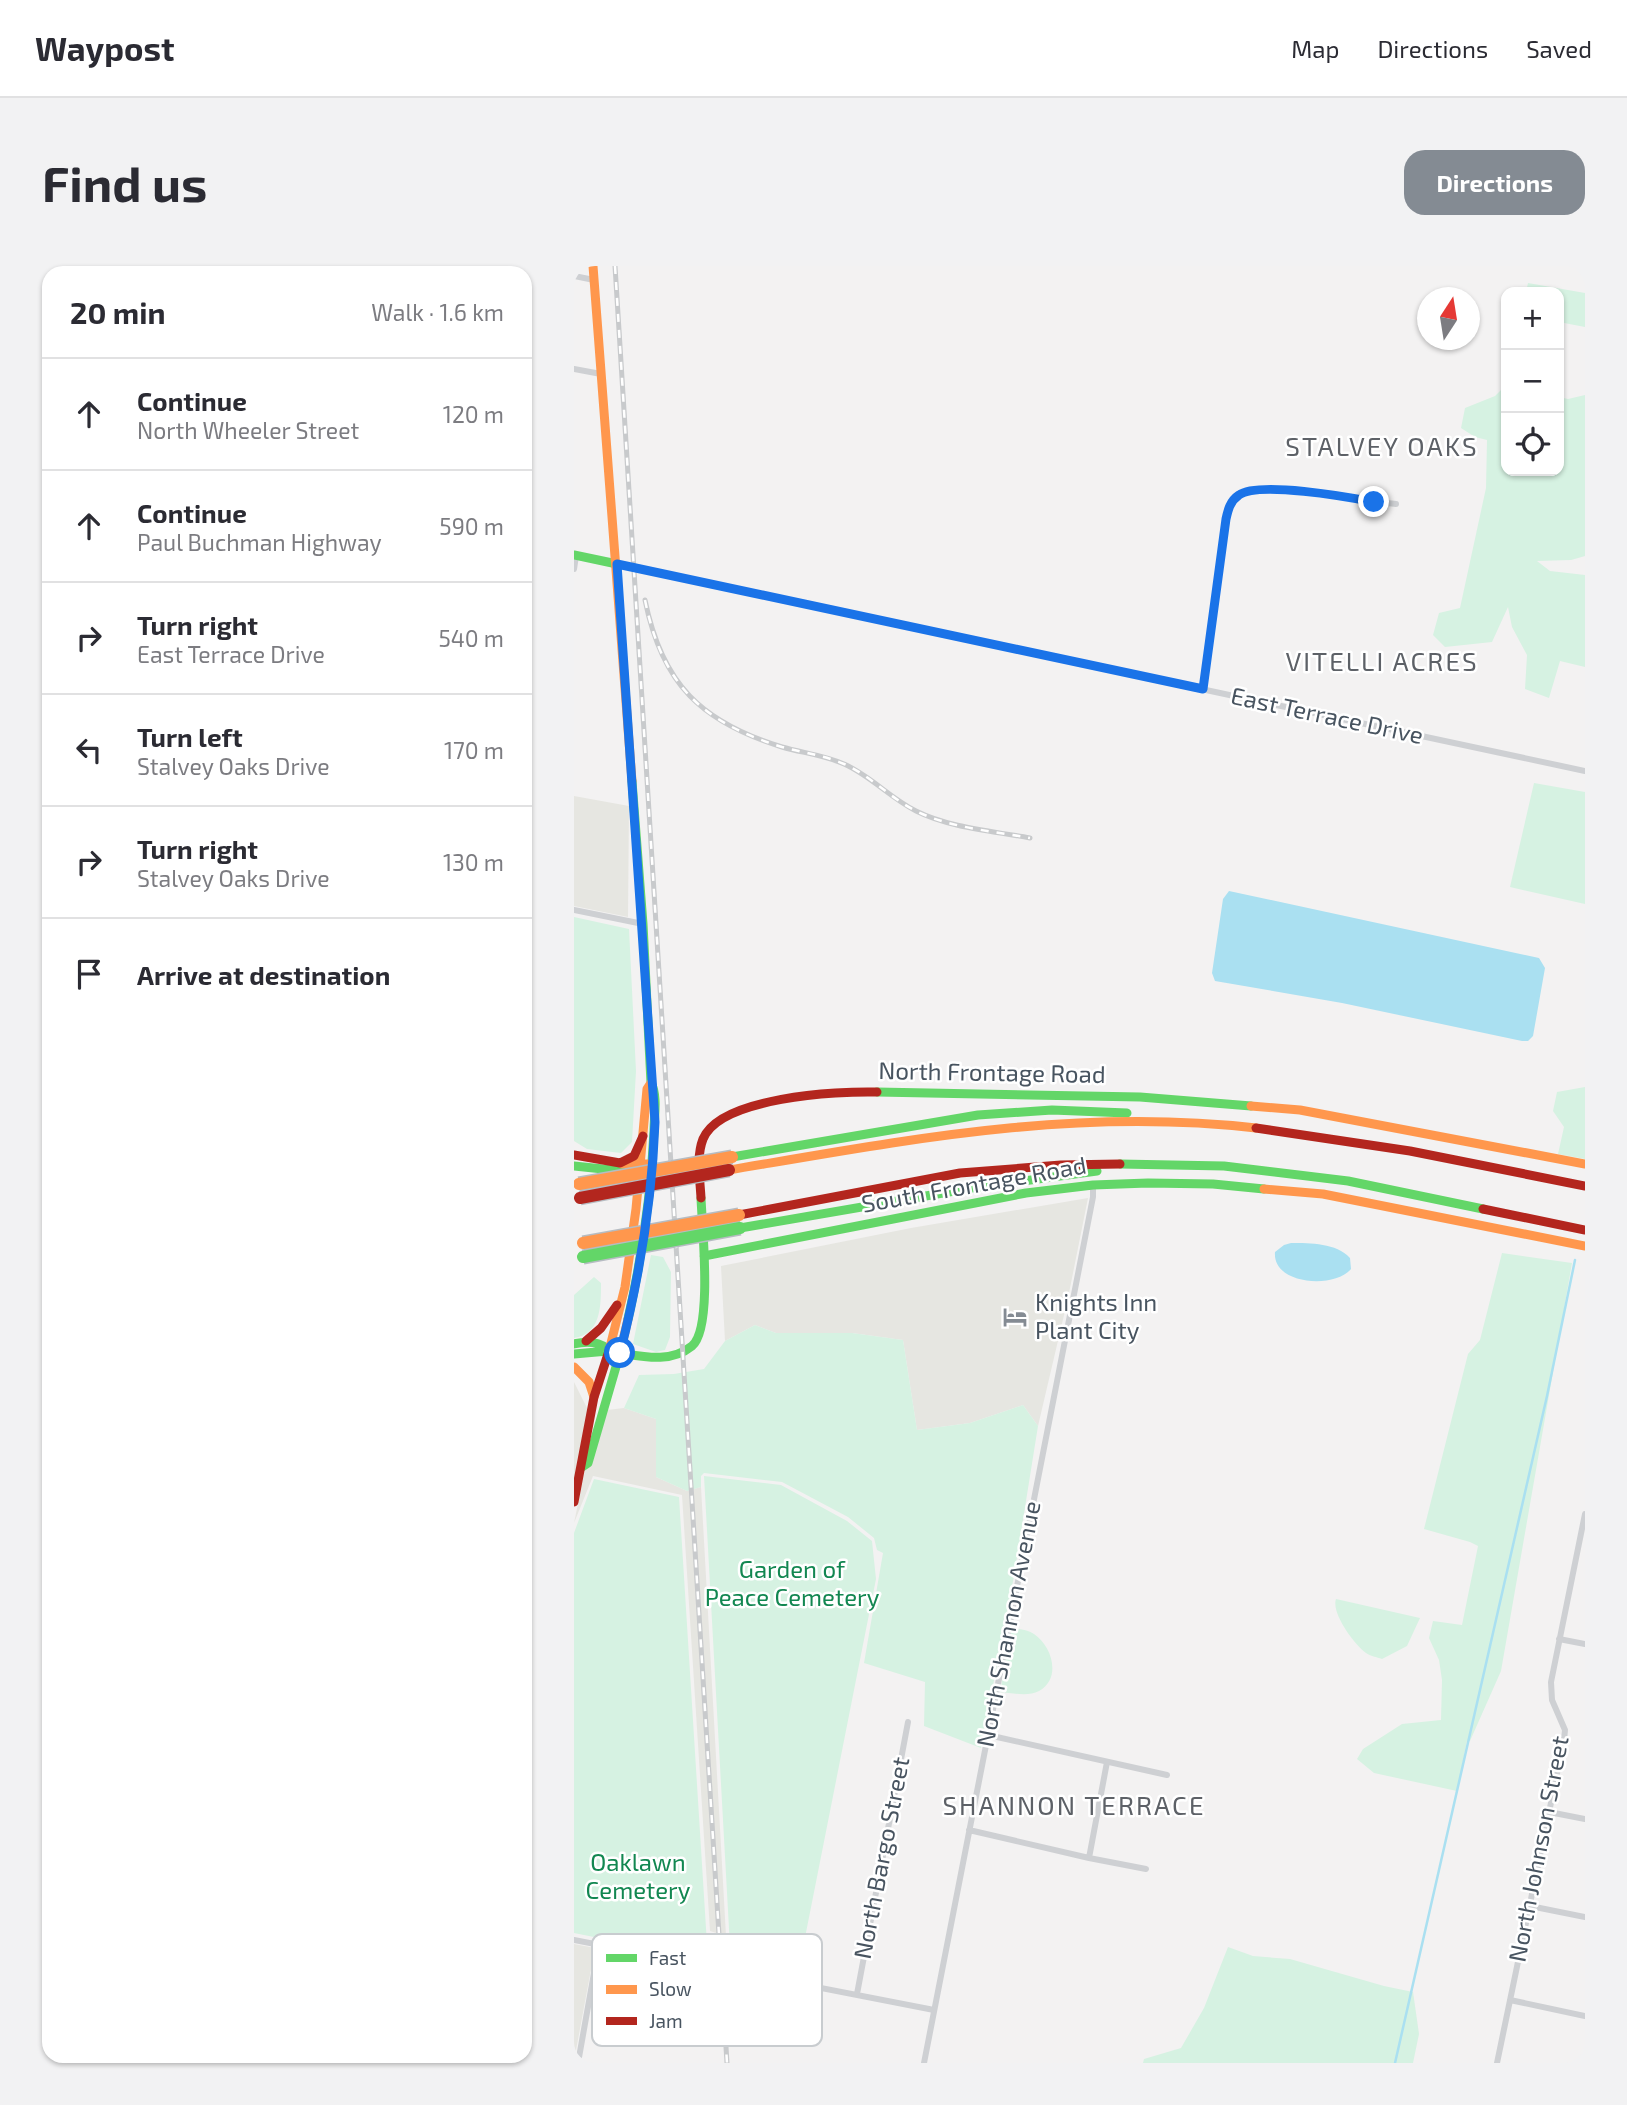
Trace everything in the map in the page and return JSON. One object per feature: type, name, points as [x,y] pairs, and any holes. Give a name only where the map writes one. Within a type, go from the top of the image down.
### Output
[{"type":"main road","points":[[581,1473],[588,1463],[614,1352],[636,1209],[655,1111],[617,564],[593,266]]},
{"type":"main road","points":[[575,560],[617,564]]},
{"type":"main road","points":[[574,1502],[594,1397],[636,1291],[647,1218],[643,1136],[647,1089],[651,1083]]},
{"type":"main road","name":"North Frontage Road","points":[[614,1352],[660,1359],[682,1352],[695,1344],[704,1321],[699,1155],[704,1138],[711,1127],[732,1112],[797,1096],[841,1091],[1140,1097],[1300,1110],[1585,1164]]},
{"type":"main road","points":[[577,1185],[978,1115],[1015,1112],[1133,1113],[1197,1122]]},
{"type":"main road","points":[[577,1199],[729,1170],[1008,1127],[1113,1120],[1197,1122],[1275,1128],[1352,1139],[1585,1186]]},
{"type":"main road","points":[[620,1163],[634,1156],[643,1136]]},
{"type":"main road","points":[[574,1155],[646,1168]]},
{"type":"main road","points":[[579,1258],[972,1188],[1156,1163]]},
{"type":"main road","points":[[578,1244],[960,1173],[1061,1165],[1156,1163],[1224,1166],[1348,1181],[1585,1230]]},
{"type":"main road","points":[[574,1166],[646,1168]]},
{"type":"main road","name":"South Frontage Road","points":[[704,1256],[987,1199],[1093,1185],[1213,1184],[1324,1194],[1585,1246]]},
{"type":"main road","points":[[580,1343],[595,1335],[624,1293]]},
{"type":"main road","points":[[580,1343],[605,1346],[614,1352]]},
{"type":"main road","points":[[574,1354],[614,1352]]},
{"type":"main road","points":[[574,1367],[589,1382],[594,1397]]},
{"type":"street","points":[[574,276],[594,280]]},
{"type":"street","points":[[574,369],[601,374]]},
{"type":"street","points":[[1203,689],[1226,519],[1230,504],[1239,495],[1251,490],[1306,492],[1396,504]]},
{"type":"street","name":"East Terrace Drive","points":[[617,564],[1585,771]]},
{"type":"street","points":[[574,910],[643,924]]},
{"type":"street","name":"North Shannon Avenue","points":[[924,2063],[1093,1197],[1093,1185]]},
{"type":"street","name":"North Johnson Street","points":[[1497,2063],[1565,1730],[1551,1693],[1550,1682],[1585,1514]]},
{"type":"street","points":[[1559,1639],[1585,1644]]},
{"type":"street","name":"North Bargo Street","points":[[857,1994],[908,1721]]},
{"type":"street","points":[[988,1735],[1167,1775]]},
{"type":"street","points":[[1089,1858],[1107,1762]]},
{"type":"street","points":[[1549,1812],[1585,1819]]},
{"type":"street","points":[[969,1830],[1146,1869]]},
{"type":"street","points":[[1530,1906],[1585,1917]]},
{"type":"street","points":[[578,2063],[592,1984]]},
{"type":"street","points":[[822,1987],[934,2010]]},
{"type":"street","points":[[1510,2000],[1585,2016]]},
{"type":"shaded area","points":[[574,796],[629,806],[628,917],[574,906]]},
{"type":"shaded area","points":[[1088,1198],[1038,1426],[1023,1405],[970,1423],[917,1430],[903,1340],[852,1333],[776,1333],[755,1325],[725,1341],[721,1266],[911,1228]]},
{"type":"shaded area","points":[[574,1382],[588,1410],[574,1485]]},
{"type":"shaded area","points":[[624,1408],[656,1419],[656,1477],[687,1491],[701,1487],[726,1934],[710,1931],[682,1495],[593,1476],[574,1523],[585,1470],[592,1464],[607,1410]]},
{"type":"shaded area","points":[[574,1944],[592,1947],[592,1964],[574,2061]]},
{"type":"green space","points":[[1528,283],[1551,287],[1527,287]]},
{"type":"green space","points":[[1564,289],[1585,293],[1585,327],[1564,323]]},
{"type":"green space","points":[[1501,390],[1501,476],[1564,476],[1564,398],[1585,395],[1585,556],[1571,560],[1537,561],[1550,571],[1585,575],[1585,667],[1560,661],[1549,698],[1525,689],[1527,655],[1512,627],[1508,607],[1492,642],[1445,647],[1433,635],[1439,613],[1460,608],[1486,488],[1487,440],[1475,437],[1461,428],[1465,408],[1495,396]]},
{"type":"green space","points":[[1534,783],[1585,792],[1585,904],[1510,887]]},
{"type":"green space","points":[[574,917],[629,929],[636,1071],[632,1142],[621,1153],[587,1149],[574,1141]]},
{"type":"green space","points":[[1585,1087],[1585,1159],[1558,1154],[1564,1127],[1553,1111],[1557,1092]]},
{"type":"green space","points":[[1502,1253],[1572,1263],[1501,1671],[1470,1741],[1467,1741],[1457,1791],[1374,1773],[1357,1759],[1363,1749],[1402,1724],[1441,1720],[1442,1680],[1439,1660],[1429,1638],[1433,1621],[1462,1625],[1478,1546],[1424,1529],[1468,1354],[1480,1340]]},
{"type":"green space","points":[[651,1255],[663,1257],[671,1272],[670,1337],[665,1350],[656,1352],[633,1344]]},
{"type":"green space","points":[[594,1277],[601,1283],[598,1318],[590,1331],[574,1338],[574,1295]]},
{"type":"green space","points":[[755,1325],[776,1333],[852,1333],[903,1340],[917,1430],[970,1423],[1023,1405],[1038,1426],[1014,1576],[981,1748],[924,1726],[925,1682],[864,1663],[883,1553],[877,1550],[874,1538],[848,1517],[782,1482],[704,1473],[701,1476],[701,1487],[687,1491],[656,1477],[656,1419],[624,1408],[639,1375],[674,1374],[704,1369],[725,1341]]},
{"type":"green space","name":"Garden of Peace Cemetery","points":[[704,1476],[781,1485],[847,1521],[872,1541],[876,1579],[806,1934],[729,1934]]},
{"type":"green space","name":"Oaklawn Cemetery","points":[[594,1479],[679,1497],[706,1934],[592,1934],[592,1937],[574,1933],[574,1533]]},
{"type":"green space","points":[[1336,1599],[1420,1618],[1407,1646],[1382,1659],[1366,1653],[1350,1636],[1340,1620],[1335,1605]]},
{"type":"green space","points":[[1012,1628],[1034,1634],[1050,1654],[1050,1678],[1046,1685],[1035,1693],[1000,1692]]},
{"type":"green space","points":[[1228,1947],[1253,1956],[1290,1959],[1413,1992],[1419,2034],[1413,2063],[1143,2063],[1144,2059],[1181,2048],[1204,2008]]},
{"type":"water","points":[[1229,891],[1539,958],[1545,968],[1533,1036],[1528,1041],[1522,1041],[1342,1003],[1215,981],[1212,973],[1223,899]]},
{"type":"water","points":[[1291,1243],[1338,1249],[1350,1258],[1351,1269],[1343,1275],[1319,1281],[1294,1277],[1283,1271],[1277,1263],[1275,1252]]},
{"type":"waterway","points":[[1395,2063],[1547,1396],[1575,1260]]},
{"type":"railway","points":[[615,266],[719,1934]]},
{"type":"railway","points":[[645,600],[652,629],[674,677],[708,712],[729,725],[782,747],[844,764],[907,806],[929,817],[1030,838]]},
{"type":"railway","points":[[726,2046],[727,2063]]},
{"type":"traffic: fast","points":[[574,555],[617,564]]},
{"type":"traffic: fast","points":[[628,1319],[648,1202],[655,1107],[651,1083],[632,781]]},
{"type":"traffic: fast","points":[[877,1092],[1140,1097],[1251,1106]]},
{"type":"traffic: fast","points":[[732,1157],[978,1115],[1052,1110],[1127,1113]]},
{"type":"traffic: fast","points":[[1120,1164],[1224,1166],[1348,1181],[1483,1209]]},
{"type":"traffic: fast","points":[[574,1166],[622,1171]]},
{"type":"traffic: fast","points":[[740,1228],[972,1188],[1097,1171]]},
{"type":"traffic: fast","points":[[704,1256],[1026,1193],[1093,1185],[1148,1183],[1213,1184],[1264,1189]]},
{"type":"traffic: fast","points":[[582,1467],[588,1463],[620,1353],[667,1357],[692,1346],[698,1336],[704,1299],[701,1198]]},
{"type":"traffic: fast","points":[[583,1257],[740,1228]]},
{"type":"traffic: fast","points":[[574,1344],[593,1343],[602,1345],[609,1351]]},
{"type":"traffic: fast","points":[[574,1354],[608,1351]]},
{"type":"traffic: slow","points":[[593,266],[632,781]]},
{"type":"traffic: slow","points":[[628,1319],[620,1353],[609,1351],[625,1287],[636,1209],[647,1089],[651,1083]]},
{"type":"traffic: slow","points":[[1251,1106],[1300,1110],[1585,1164]]},
{"type":"traffic: slow","points":[[729,1170],[926,1138],[1056,1124],[1122,1121],[1256,1128]]},
{"type":"traffic: slow","points":[[579,1184],[732,1157]]},
{"type":"traffic: slow","points":[[622,1164],[653,1164]]},
{"type":"traffic: slow","points":[[1264,1189],[1323,1194],[1585,1246]]},
{"type":"traffic: slow","points":[[583,1243],[739,1215]]},
{"type":"traffic: slow","points":[[574,1367],[589,1382],[594,1397]]},
{"type":"traffic: jam","points":[[701,1198],[699,1161],[703,1139],[714,1125],[732,1114],[781,1099],[877,1092]]},
{"type":"traffic: jam","points":[[1256,1128],[1410,1151],[1585,1186]]},
{"type":"traffic: jam","points":[[574,1155],[620,1163],[634,1156],[643,1136]]},
{"type":"traffic: jam","points":[[739,1215],[960,1173],[1061,1165],[1120,1164]]},
{"type":"traffic: jam","points":[[580,1198],[729,1170]]},
{"type":"traffic: jam","points":[[1483,1209],[1585,1230]]},
{"type":"traffic: jam","points":[[586,1341],[601,1328],[617,1305]]},
{"type":"traffic: jam","points":[[574,1502],[594,1397],[609,1351]]},
{"type":"place","name":"Knights Inn Plant City","points":[[1015,1317]]},
{"type":"district","name":"STALVEY OAKS","points":[[1382,447]]},
{"type":"district","name":"VITELLI ACRES","points":[[1382,662]]},
{"type":"district","name":"SHANNON TERRACE","points":[[1074,1806]]},
{"type":"route","points":[[620,1353],[640,1268],[652,1172],[655,1122],[617,564],[1203,689],[1230,504],[1239,495],[1251,490],[1306,492],[1374,502]]}]
